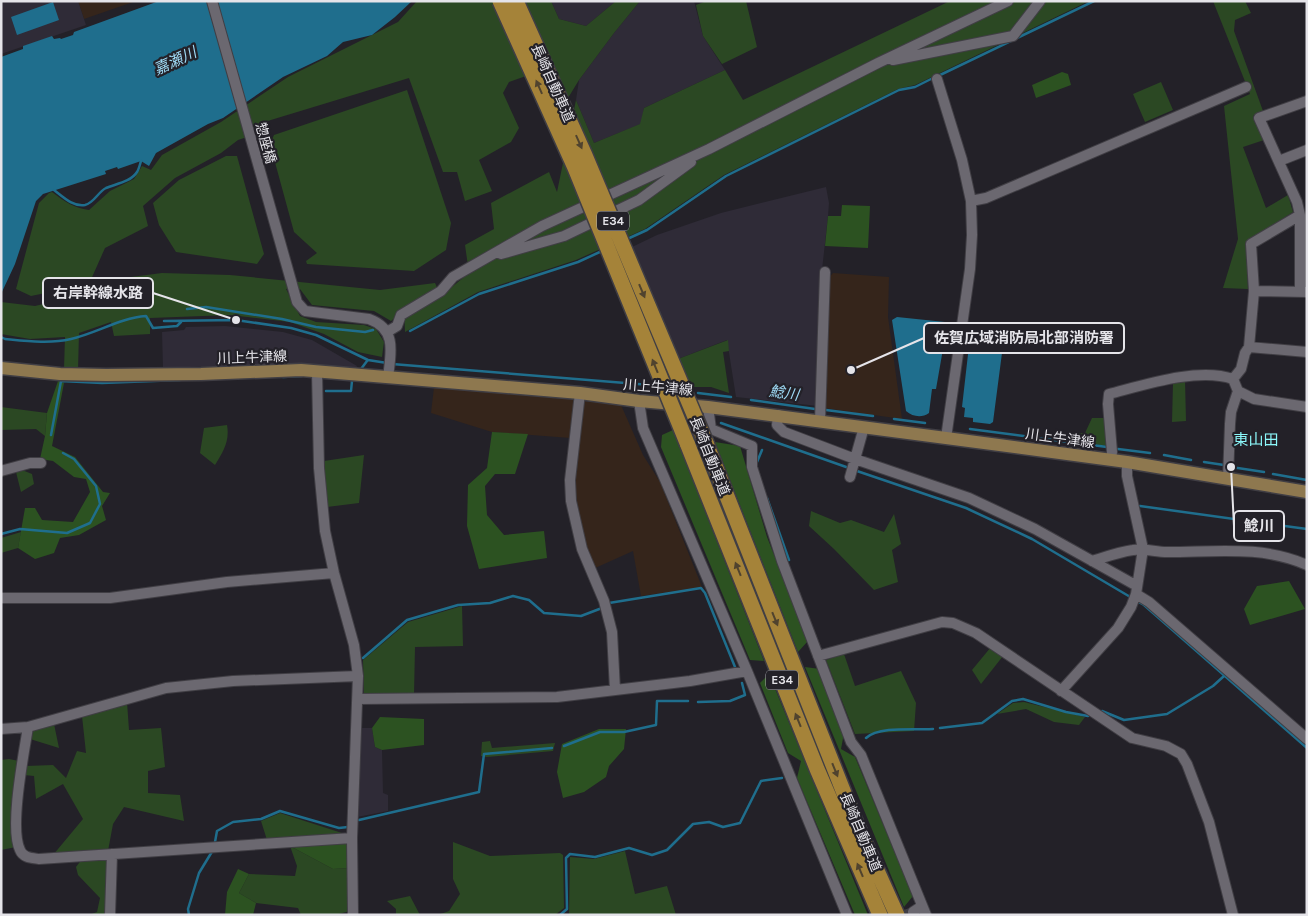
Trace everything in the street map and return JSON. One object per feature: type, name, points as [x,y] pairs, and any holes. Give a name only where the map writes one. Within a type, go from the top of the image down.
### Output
[{"type":"highway","name":"長崎自動車道","points":[[500,1],[575,168],[814,760],[880,915]]},
{"type":"highway","name":"長崎自動車道","points":[[516,1],[584,153],[706,443],[857,826],[897,915]]},
{"type":"main road","name":"川上牛津線","points":[[1,368],[60,374],[106,375],[301,370],[388,374],[778,415],[1126,462],[1307,492]]},
{"type":"street","name":"惣座橋","points":[[212,1],[297,302],[305,311],[318,314],[368,318],[378,322],[387,332]]},
{"type":"street","points":[[388,374],[391,348],[387,332],[397,326],[401,315],[441,291],[453,277],[542,226],[709,149],[878,63],[1008,1]]},
{"type":"street","points":[[878,63],[1013,36],[1040,1]]},
{"type":"street","points":[[937,79],[962,160],[971,201],[972,235],[970,269],[946,438]]},
{"type":"street","points":[[971,201],[995,194],[1246,87]]},
{"type":"street","points":[[1254,291],[1303,292],[1300,215],[1297,202],[1259,118],[1307,101]]},
{"type":"street","points":[[486,258],[564,236],[640,200],[709,149]]},
{"type":"street","points":[[1278,161],[1307,150]]},
{"type":"street","points":[[1232,378],[1240,369],[1249,347],[1254,291],[1251,244],[1300,215]]},
{"type":"street","points":[[820,421],[825,272]]},
{"type":"street","points":[[1249,347],[1307,352]]},
{"type":"street","points":[[317,372],[319,468],[325,531],[334,573],[354,645],[358,676],[352,838],[353,915]]},
{"type":"street","points":[[1111,460],[1109,394],[1173,378],[1219,374],[1232,378],[1238,391],[1254,399],[1307,407]]},
{"type":"street","points":[[1228,479],[1231,412],[1238,391]]},
{"type":"street","points":[[580,393],[570,480],[570,501],[582,549],[604,601],[612,632],[615,690]]},
{"type":"street","points":[[639,401],[644,428],[847,915]]},
{"type":"street","points":[[708,407],[711,429],[752,446],[752,467],[782,561],[851,742],[862,755],[924,910],[913,912]]},
{"type":"street","points":[[778,415],[777,425],[784,432],[855,460],[969,498],[1035,529],[1092,561],[1137,590],[1307,739]]},
{"type":"street","points":[[850,476],[864,427]]},
{"type":"street","points":[[1061,691],[1118,628],[1131,607],[1137,590],[1143,549],[1127,476],[1126,462]]},
{"type":"street","points":[[1,471],[41,463]]},
{"type":"street","points":[[1092,561],[1131,550],[1143,549],[1164,552],[1251,551],[1290,558],[1307,566]]},
{"type":"street","points":[[1,598],[110,598],[227,582],[334,573]]},
{"type":"street","points":[[818,656],[930,625],[952,623],[976,634],[1132,738],[1166,746],[1181,754],[1187,764],[1209,822],[1233,915]]},
{"type":"street","points":[[358,699],[557,697],[747,672]]},
{"type":"street","points":[[1,729],[28,728],[166,688],[233,681],[358,676]]},
{"type":"street","points":[[28,728],[22,763],[17,815],[17,839],[20,851],[27,858],[39,859],[352,838]]},
{"type":"street","points":[[110,915],[112,854]]},
{"type":"shaded area","points":[[1,1],[78,1],[86,25],[1,54]]},
{"type":"shaded area","points":[[78,1],[136,1],[84,19]]},
{"type":"shaded area","points":[[551,1],[616,1],[586,26],[559,19]]},
{"type":"shaded area","points":[[640,1],[694,1],[703,36],[725,70],[644,108],[641,124],[594,143],[576,100],[579,80]]},
{"type":"shaded area","points":[[826,187],[829,203],[820,288],[818,406],[736,397],[727,340],[678,359],[632,247],[657,235],[721,213]]},
{"type":"shaded area","points":[[833,273],[889,277],[888,317],[902,419],[824,408],[826,281]]},
{"type":"shaded area","points":[[225,326],[283,332],[312,340],[357,366],[356,369],[297,363],[163,368],[162,332],[184,330],[186,327]]},
{"type":"shaded area","points":[[434,387],[576,400],[571,438],[492,432],[431,413]]},
{"type":"shaded area","points":[[583,401],[621,405],[643,455],[660,482],[702,587],[641,596],[633,551],[593,569],[583,541],[572,485]]},
{"type":"shaded area","points":[[361,728],[372,728],[375,747],[382,750],[383,793],[388,795],[388,811],[357,817],[358,772]]},
{"type":"green space","points":[[417,1],[551,1],[559,19],[586,26],[616,1],[640,1],[579,80],[568,98],[554,142],[526,76],[509,82],[503,93],[519,128],[511,142],[479,160],[492,191],[465,201],[457,172],[443,172],[409,78],[261,123],[256,134],[238,140],[221,153],[175,178],[143,206],[148,226],[105,248],[89,284],[31,296],[16,289],[39,203],[49,193],[52,192],[74,206],[89,210],[110,191],[134,179],[142,166],[151,170],[162,155],[221,122],[288,77],[398,22]]},
{"type":"green space","points":[[746,1],[757,47],[722,64],[703,36],[696,5],[704,2]]},
{"type":"green space","points":[[950,1],[1089,1],[915,85],[898,89],[724,175],[645,229],[576,260],[478,292],[405,332],[404,310],[391,321],[374,311],[312,305],[300,289],[286,289],[300,316],[316,322],[364,325],[376,329],[384,342],[382,357],[358,352],[324,334],[290,322],[230,315],[150,318],[150,334],[114,336],[111,322],[79,333],[78,370],[64,369],[65,337],[30,339],[1,334],[1,302],[35,306],[81,295],[123,278],[162,273],[230,275],[380,290],[435,283],[441,296],[469,273],[465,245],[494,229],[491,203],[549,172],[557,192],[576,100],[594,143],[640,124],[644,108],[725,70],[743,100]]},
{"type":"green space","points":[[1213,1],[1245,1],[1251,13],[1235,20],[1234,31],[1263,111],[1253,116],[1264,140],[1243,147],[1266,208],[1288,195],[1293,212],[1246,242],[1248,289],[1223,288],[1238,239],[1224,106],[1250,94]]},
{"type":"green space","points":[[1062,72],[1068,74],[1071,85],[1036,98],[1032,85]]},
{"type":"green space","points":[[1161,82],[1173,110],[1145,122],[1133,94]]},
{"type":"green space","points":[[407,90],[451,223],[446,250],[414,271],[307,264],[306,261],[317,253],[294,232],[270,144],[274,135]]},
{"type":"green space","points":[[226,156],[237,156],[264,254],[257,264],[176,252],[159,225],[153,203],[179,180]]},
{"type":"green space","points":[[842,205],[870,206],[868,248],[825,246],[828,216],[841,216]]},
{"type":"green space","points":[[728,340],[729,351],[723,352],[729,393],[711,387],[690,387],[678,359]]},
{"type":"green space","points":[[1185,380],[1186,421],[1172,422],[1173,383]]},
{"type":"green space","points":[[58,381],[64,383],[52,446],[75,457],[103,492],[110,493],[102,506],[106,520],[79,535],[60,538],[54,553],[35,559],[18,548],[25,508],[35,508],[42,520],[73,522],[90,492],[86,479],[74,477],[53,461],[40,459],[47,413]]},
{"type":"green space","points":[[1,407],[47,413],[45,436],[36,429],[1,430]]},
{"type":"green space","points":[[1092,418],[1105,418],[1108,446],[1071,441],[1071,433],[1085,433]]},
{"type":"green space","points":[[227,425],[227,441],[215,465],[200,453],[204,428]]},
{"type":"green space","points":[[673,430],[764,661],[750,660],[661,447],[662,435]]},
{"type":"green space","points":[[492,432],[528,434],[515,474],[495,474],[485,486],[487,515],[504,535],[544,531],[547,558],[479,569],[467,526],[468,485],[487,468]]},
{"type":"green space","points":[[715,442],[740,446],[767,537],[808,641],[798,652]]},
{"type":"green space","points":[[364,455],[359,503],[327,507],[324,461]]},
{"type":"green space","points":[[22,470],[32,474],[34,484],[21,492],[16,472]]},
{"type":"green space","points":[[811,511],[840,523],[851,520],[884,532],[894,514],[901,544],[892,550],[898,582],[874,590],[809,526]]},
{"type":"green space","points":[[21,532],[18,548],[1,553],[1,538]]},
{"type":"green space","points":[[1289,581],[1305,609],[1250,625],[1244,609],[1257,586]]},
{"type":"green space","points":[[462,606],[463,646],[415,647],[414,695],[364,696],[363,660],[408,622]]},
{"type":"green space","points":[[991,647],[1003,656],[981,684],[972,670]]},
{"type":"green space","points":[[844,654],[855,686],[901,671],[916,703],[914,731],[855,734],[826,660]]},
{"type":"green space","points":[[805,667],[820,669],[844,733],[841,749],[855,757],[913,896],[904,907]]},
{"type":"green space","points":[[769,674],[868,915],[855,915],[797,778],[801,761],[788,753],[760,683]]},
{"type":"green space","points":[[127,702],[129,730],[161,728],[165,767],[148,771],[148,793],[180,795],[184,821],[124,807],[113,824],[108,851],[53,855],[83,819],[63,784],[36,799],[34,776],[24,775],[26,766],[53,765],[66,778],[77,751],[86,753],[82,716]]},
{"type":"green space","points":[[1024,702],[1085,717],[1079,725],[1054,722],[1026,709],[997,714],[1013,703]]},
{"type":"green space","points":[[380,717],[424,719],[424,745],[382,750],[375,747],[372,728]]},
{"type":"green space","points":[[54,724],[59,748],[30,739],[31,732]]},
{"type":"green space","points":[[599,729],[626,729],[624,749],[609,766],[606,777],[584,792],[563,798],[557,772],[562,744]]},
{"type":"green space","points":[[490,741],[492,748],[555,743],[553,751],[481,756],[482,742]]},
{"type":"green space","points":[[1,760],[19,761],[16,847],[1,850]]},
{"type":"green space","points":[[280,813],[345,834],[267,840],[261,821]]},
{"type":"green space","points":[[349,842],[348,868],[333,869],[290,846]]},
{"type":"green space","points":[[453,842],[490,856],[560,853],[563,855],[564,908],[555,915],[438,915],[449,911],[460,894],[453,879]]},
{"type":"green space","points":[[290,846],[333,869],[348,868],[350,911],[335,915],[301,915],[298,908],[256,903],[239,893],[249,874],[295,876],[297,866]]},
{"type":"green space","points":[[625,851],[635,894],[667,886],[676,915],[569,915],[570,857],[594,859]]},
{"type":"green space","points":[[108,857],[107,915],[89,915],[97,912],[100,898],[78,875],[76,867],[82,859]]},
{"type":"green space","points":[[238,869],[249,874],[239,893],[256,903],[253,915],[225,915],[227,892]]},
{"type":"green space","points":[[410,896],[420,915],[396,915],[396,909],[387,901]]},
{"type":"water","name":"嘉瀬川","points":[[159,1],[412,1],[372,35],[343,42],[327,56],[283,77],[223,118],[208,124],[156,153],[149,166],[141,161],[118,169],[117,167],[105,171],[106,174],[43,194],[36,201],[15,264],[1,294],[1,57],[23,49],[23,46],[52,36],[54,39],[61,39],[73,35],[74,32]]},
{"type":"water","points":[[53,2],[59,20],[17,35],[11,17]]},
{"type":"water","points":[[897,317],[945,322],[947,326],[936,389],[932,389],[929,413],[923,416],[915,416],[906,411],[892,320]]},
{"type":"water","points":[[976,323],[1001,326],[1005,330],[993,422],[990,424],[973,422],[973,418],[964,417],[965,408],[962,407],[971,328]]},
{"type":"waterway","points":[[938,76],[1094,1]]},
{"type":"waterway","points":[[625,240],[647,230],[726,176],[899,90],[915,87],[933,78]]},
{"type":"waterway","points":[[54,190],[72,203],[85,205],[106,188],[131,178],[137,172],[141,161]]},
{"type":"waterway","points":[[410,331],[479,294],[578,262],[602,251]]},
{"type":"waterway","points":[[187,309],[206,307],[282,319],[316,327],[365,332],[373,330]]},
{"type":"waterway","points":[[1,337],[30,341],[63,341],[136,317],[146,316],[153,328],[177,326],[181,322]]},
{"type":"waterway","points":[[164,321],[236,320],[291,328],[316,335],[368,360],[387,363]]},
{"type":"waterway","points":[[361,369],[367,361]]},
{"type":"waterway","points":[[392,364],[650,385]]},
{"type":"waterway","points":[[283,377],[302,376]]},
{"type":"waterway","points":[[51,435],[61,381],[102,383],[180,380]]},
{"type":"waterway","points":[[326,391],[351,391],[352,381]]},
{"type":"waterway","name":"鯰川","points":[[698,393],[731,397]]},
{"type":"waterway","name":"鯰川","points":[[751,400],[815,409]]},
{"type":"waterway","name":"鯰川","points":[[826,410],[873,416]]},
{"type":"waterway","name":"鯰川","points":[[894,419],[925,423]]},
{"type":"waterway","points":[[721,423],[849,468]]},
{"type":"waterway","name":"鯰川","points":[[970,429],[1107,447]]},
{"type":"waterway","name":"鯰川","points":[[1118,449],[1150,453]]},
{"type":"waterway","points":[[757,462],[762,450]]},
{"type":"waterway","points":[[1,534],[20,529],[67,533],[90,523],[100,504],[96,486],[74,459],[63,453]]},
{"type":"waterway","name":"鯰川","points":[[1164,455],[1191,460]]},
{"type":"waterway","name":"鯰川","points":[[1204,462],[1224,465]]},
{"type":"waterway","name":"鯰川","points":[[1231,467],[1264,472]]},
{"type":"waterway","points":[[854,470],[966,508],[1032,539],[1132,598]]},
{"type":"waterway","name":"鯰川","points":[[1273,474],[1307,480]]},
{"type":"waterway","points":[[767,498],[789,560]]},
{"type":"waterway","points":[[1140,506],[1307,529]]},
{"type":"waterway","points":[[609,603],[701,588],[705,593],[735,667]]},
{"type":"waterway","points":[[363,658],[407,620],[458,605],[490,603],[513,596],[529,600],[544,613],[581,616],[602,608]]},
{"type":"waterway","points":[[1137,601],[1144,605],[1307,748]]},
{"type":"waterway","points":[[1102,711],[1124,720],[1167,714],[1213,686],[1224,676]]},
{"type":"waterway","points":[[698,702],[730,701],[745,695],[742,683]]},
{"type":"waterway","points":[[940,728],[982,723],[1012,701],[1023,699],[1066,712],[1088,716]]},
{"type":"waterway","points":[[564,746],[600,732],[624,732],[656,725],[657,701],[688,701]]},
{"type":"waterway","points":[[866,738],[872,734],[888,730],[933,729]]},
{"type":"waterway","points":[[359,820],[479,792],[484,754],[552,748]]},
{"type":"waterway","points":[[560,915],[567,909],[566,858],[570,854],[595,857],[629,848],[652,855],[667,850],[693,824],[709,822],[723,827],[740,823],[761,781],[782,778]]},
{"type":"waterway","points":[[215,842],[217,831],[233,822],[261,819],[280,811],[339,828],[348,827]]},
{"type":"waterway","points":[[189,915],[188,909],[199,873],[213,850]]},
{"type":"tunnel","points":[[905,915],[913,912]]},
{"type":"place","name":"右岸幹線水路","points":[[236,320]]},
{"type":"place","name":"佐賀広域消防局北部消防署","points":[[851,370]]},
{"type":"place","name":"鯰川","points":[[1231,467]]},
{"type":"district","name":"東山田","points":[[1256,440]]}]
